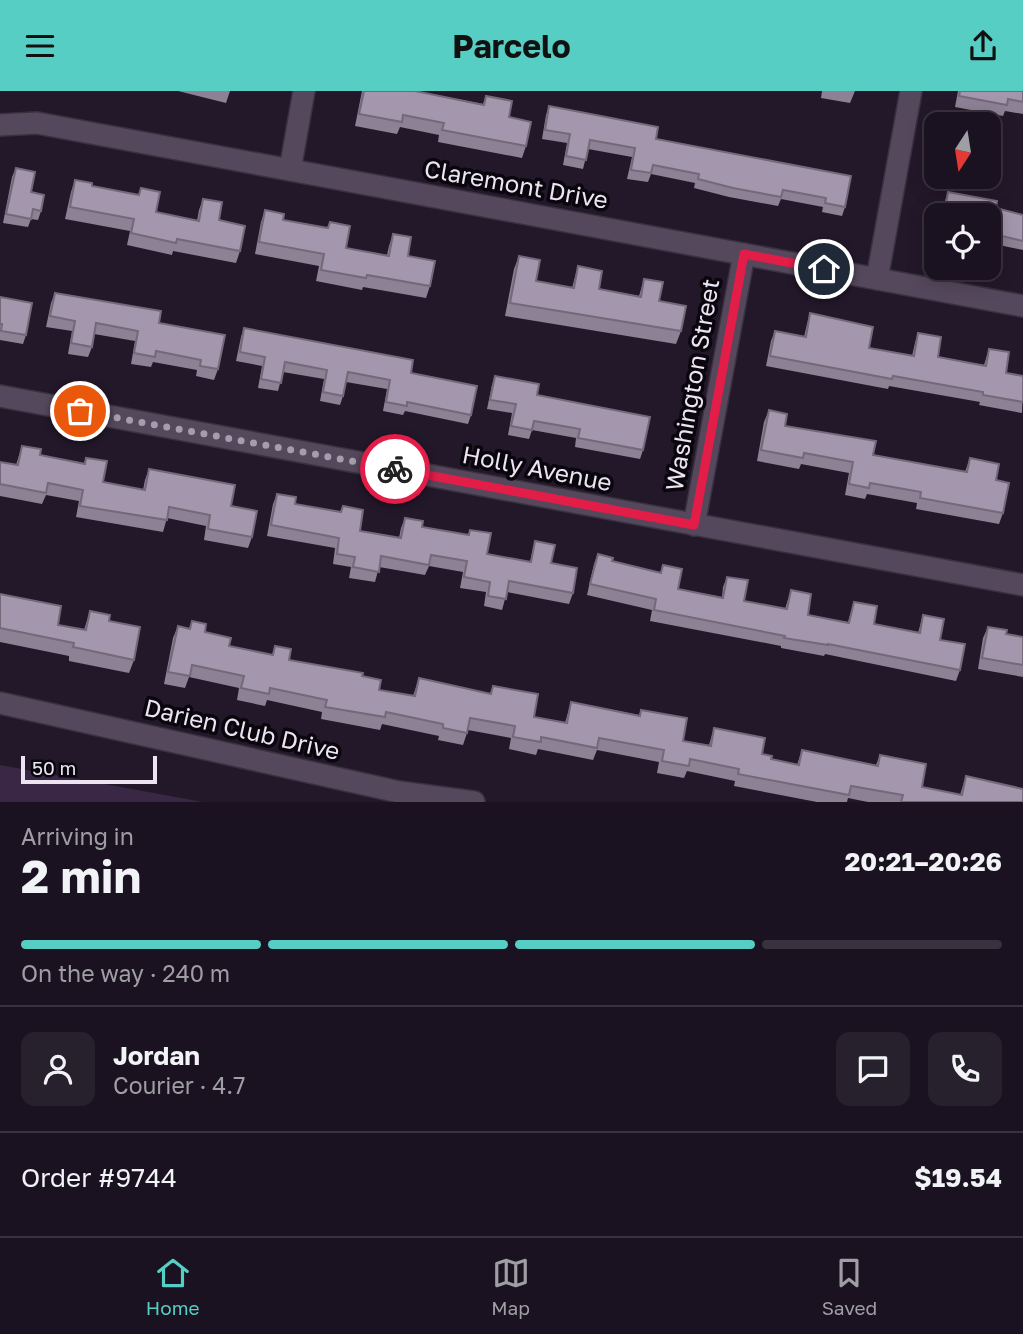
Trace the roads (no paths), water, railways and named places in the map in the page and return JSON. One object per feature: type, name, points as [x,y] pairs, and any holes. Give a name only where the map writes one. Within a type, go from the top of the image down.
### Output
[{"type":"street","points":[[290,170],[304,91]]},
{"type":"street","points":[[877,279],[911,91]]},
{"type":"street","name":"Claremont Drive","points":[[0,125],[37,123],[1023,306]]},
{"type":"street","name":"Washington Street","points":[[694,525],[744,254]]},
{"type":"street","name":"Holly Avenue","points":[[0,396],[1023,585]]},
{"type":"street","name":"Darien Club Drive","points":[[0,703],[399,792],[474,802]]}]
